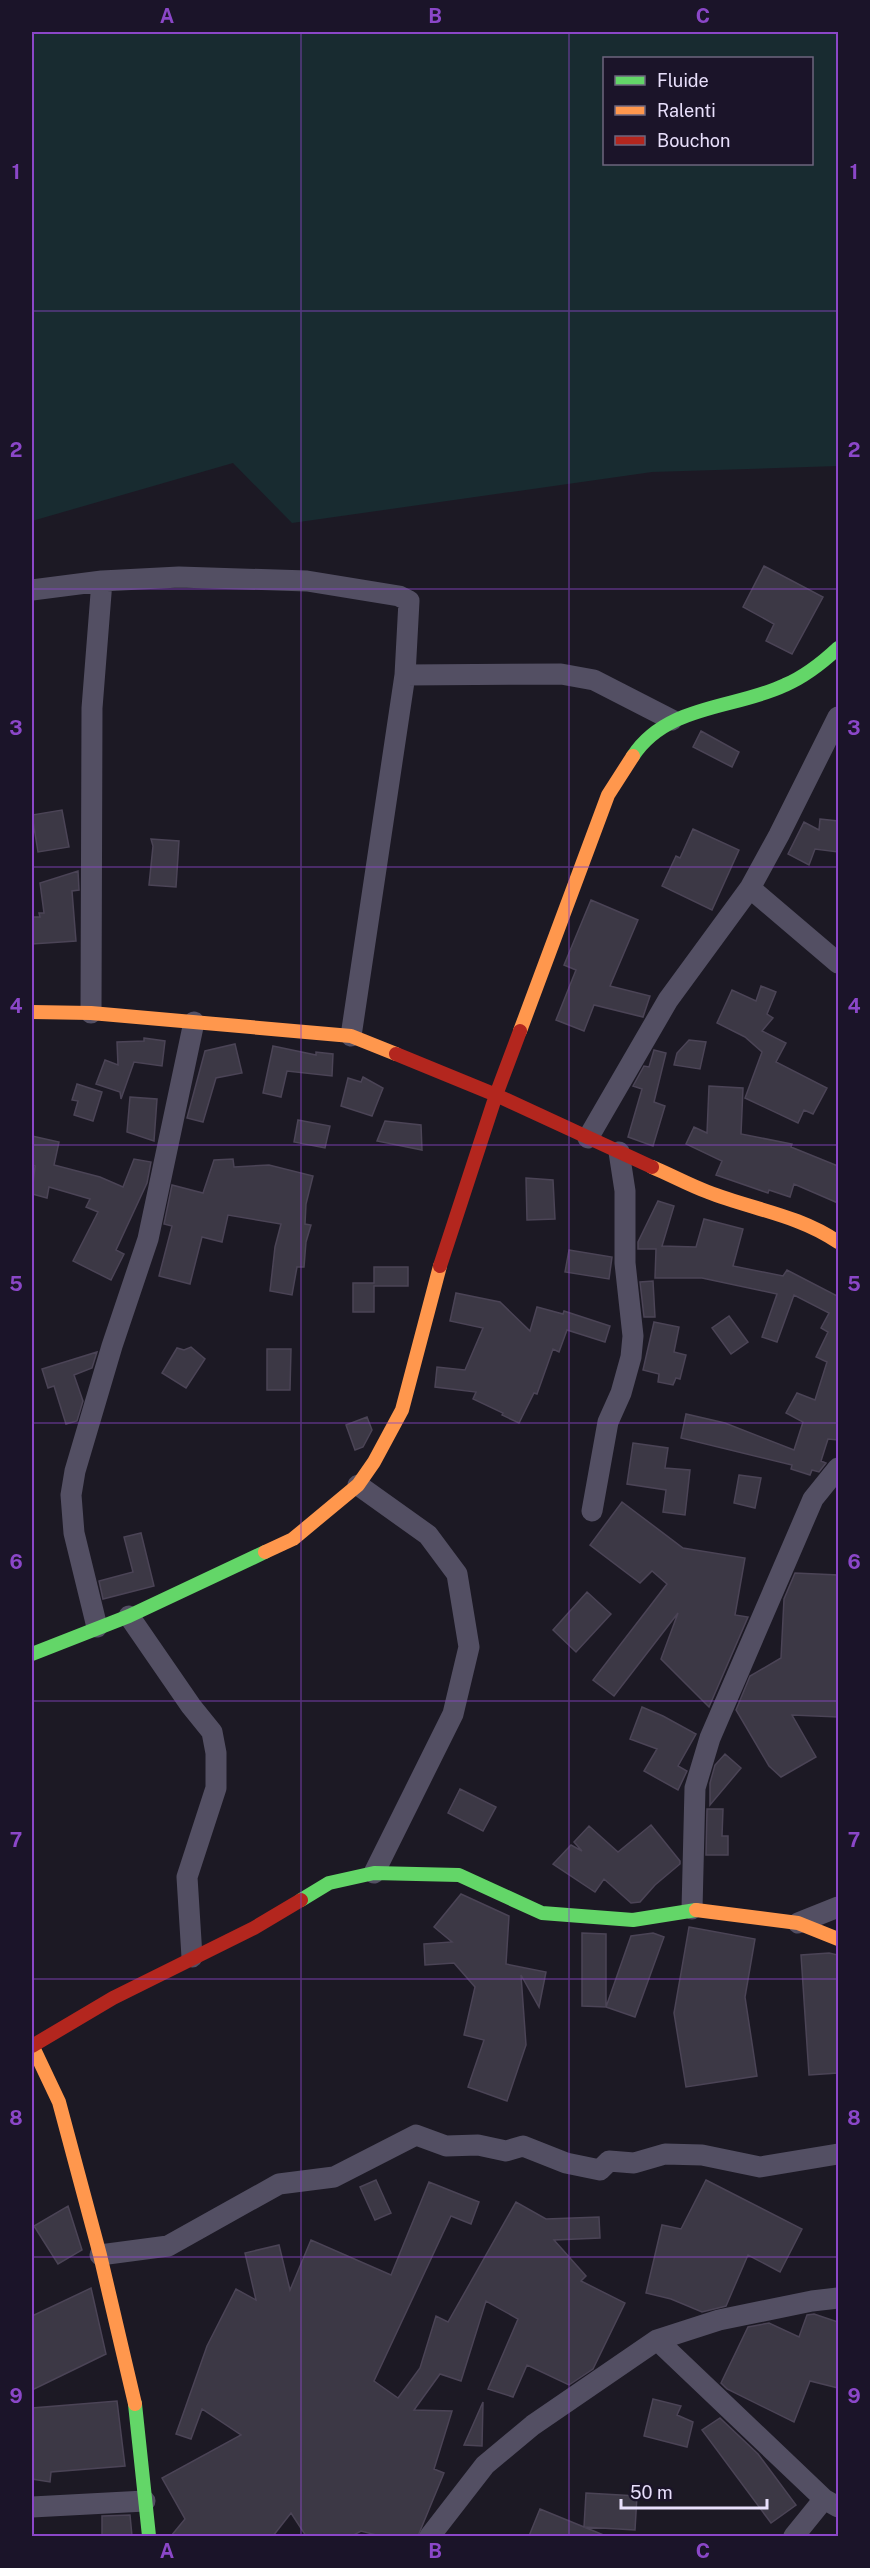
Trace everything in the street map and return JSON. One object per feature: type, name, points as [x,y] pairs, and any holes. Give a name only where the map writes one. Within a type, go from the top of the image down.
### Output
[{"type":"street","points":[[32,590],[102,581],[179,577],[307,580],[399,596],[409,601],[405,675],[351,1036]]},
{"type":"street","points":[[91,1013],[92,708],[102,581]]},
{"type":"street","points":[[32,1654],[129,1616],[293,1539],[358,1485],[374,1462],[402,1410],[437,1276],[496,1095],[608,795],[639,747],[672,720],[784,686],[818,667],[838,648]]},
{"type":"street","points":[[405,675],[561,674],[594,680],[641,702],[672,720]]},
{"type":"street","points":[[588,1138],[668,1000],[750,888],[838,717]]},
{"type":"street","points":[[750,888],[838,963]]},
{"type":"street","points":[[32,1012],[91,1013],[351,1036],[496,1095],[708,1192],[770,1211],[825,1233],[838,1242]]},
{"type":"street","points":[[97,1627],[74,1533],[71,1495],[75,1472],[112,1346],[148,1239],[194,1022]]},
{"type":"street","points":[[592,1511],[608,1422],[621,1393],[631,1357],[633,1336],[625,1263],[625,1191],[619,1152]]},
{"type":"street","points":[[692,1909],[695,1788],[710,1738],[813,1499],[838,1468]]},
{"type":"street","points":[[358,1485],[428,1535],[457,1574],[469,1647],[453,1714],[374,1873]]},
{"type":"street","points":[[129,1616],[191,1706],[212,1732],[216,1754],[216,1788],[187,1877],[192,1957]]},
{"type":"street","points":[[149,2536],[137,2414],[100,2255],[59,2102],[32,2046],[113,1998],[254,1928],[329,1883],[374,1873],[459,1875],[542,1912],[633,1920],[692,1909],[798,1923],[838,1939]]},
{"type":"street","points":[[798,1923],[838,1907]]},
{"type":"street","points":[[100,2255],[168,2246],[279,2184],[334,2178],[416,2135],[446,2146],[478,2145],[506,2151],[523,2146],[566,2163],[600,2170],[609,2161],[634,2163],[665,2154],[702,2156],[760,2167],[838,2154]]},
{"type":"street","points":[[430,2536],[485,2465],[533,2425],[657,2340],[719,2320],[838,2298]]},
{"type":"street","points":[[657,2340],[831,2503],[794,2536]]},
{"type":"street","points":[[32,2507],[146,2501]]},
{"type":"green space","points":[[32,32],[838,32],[838,466],[652,472],[292,523],[233,463],[32,521]]},
{"type":"building","points":[[764,566],[823,597],[792,654],[766,641],[774,624],[743,607]]},
{"type":"building","points":[[701,731],[739,752],[732,767],[693,747]]},
{"type":"building","points":[[62,810],[69,847],[38,852],[32,815]]},
{"type":"building","points":[[820,819],[838,821],[838,852],[815,849],[809,865],[788,854],[804,822],[819,830]]},
{"type":"building","points":[[693,829],[739,850],[712,910],[662,886],[676,856],[680,858]]},
{"type":"building","points":[[151,839],[179,841],[176,887],[149,885],[153,846]]},
{"type":"building","points":[[78,871],[79,890],[72,891],[76,941],[32,944],[32,917],[40,917],[39,913],[44,913],[40,883]]},
{"type":"building","points":[[591,900],[638,920],[610,986],[650,996],[643,1017],[594,1005],[584,1031],[556,1020],[576,970],[564,965]]},
{"type":"building","points":[[761,986],[776,992],[767,1014],[773,1018],[762,1031],[786,1043],[776,1062],[827,1088],[813,1114],[804,1110],[798,1123],[745,1098],[762,1052],[745,1037],[717,1023],[732,990],[756,1001]]},
{"type":"building","points":[[144,1038],[165,1041],[162,1066],[134,1062],[121,1099],[120,1092],[96,1084],[105,1060],[118,1065],[117,1042],[144,1041]]},
{"type":"building","points":[[689,1040],[706,1042],[700,1069],[674,1065],[677,1053]]},
{"type":"building","points":[[235,1044],[242,1073],[216,1078],[203,1122],[187,1118],[205,1051]]},
{"type":"building","points":[[273,1046],[316,1055],[316,1052],[333,1054],[332,1076],[287,1071],[281,1097],[263,1093]]},
{"type":"building","points":[[654,1050],[666,1053],[654,1102],[665,1106],[653,1146],[628,1137],[642,1089],[633,1086],[644,1066],[649,1067]]},
{"type":"building","points":[[363,1077],[383,1088],[372,1116],[341,1106],[348,1078],[361,1082]]},
{"type":"building","points":[[77,1084],[102,1092],[93,1121],[74,1115],[78,1101],[72,1100]]},
{"type":"building","points":[[709,1086],[743,1088],[741,1134],[792,1144],[791,1147],[838,1166],[838,1203],[794,1184],[790,1197],[769,1190],[768,1193],[716,1175],[722,1161],[686,1144],[694,1127],[707,1133]]},
{"type":"building","points":[[130,1097],[157,1099],[154,1141],[127,1132]]},
{"type":"building","points":[[298,1120],[330,1126],[325,1148],[294,1142]]},
{"type":"building","points":[[385,1121],[421,1125],[422,1150],[377,1141]]},
{"type":"building","points":[[32,1136],[59,1142],[54,1165],[100,1177],[123,1187],[134,1159],[151,1162],[147,1183],[116,1250],[124,1254],[111,1280],[73,1261],[98,1212],[86,1207],[90,1199],[49,1187],[47,1198],[32,1194],[35,1166],[32,1165]]},
{"type":"building","points":[[233,1159],[234,1167],[269,1165],[313,1176],[306,1204],[305,1224],[311,1225],[306,1242],[304,1267],[297,1267],[292,1295],[270,1291],[275,1247],[281,1224],[228,1215],[222,1242],[202,1237],[190,1284],[159,1276],[172,1226],[164,1224],[172,1185],[203,1193],[214,1160]]},
{"type":"building","points":[[526,1178],[553,1180],[555,1219],[527,1220]]},
{"type":"building","points":[[658,1201],[674,1206],[662,1246],[696,1247],[704,1219],[743,1229],[733,1266],[783,1276],[787,1270],[837,1296],[838,1293],[838,1440],[828,1439],[821,1461],[826,1463],[819,1472],[812,1470],[810,1475],[791,1469],[792,1465],[681,1438],[686,1414],[725,1423],[794,1450],[803,1422],[786,1413],[797,1393],[815,1400],[827,1362],[816,1357],[828,1332],[821,1328],[829,1313],[794,1295],[777,1342],[762,1337],[777,1294],[702,1278],[655,1278],[656,1249],[638,1249],[638,1242]]},
{"type":"building","points":[[569,1250],[612,1257],[609,1279],[565,1272]]},
{"type":"building","points":[[374,1267],[408,1267],[408,1286],[374,1286],[374,1312],[353,1312],[353,1283],[374,1283]]},
{"type":"building","points":[[653,1281],[655,1317],[644,1317],[640,1282]]},
{"type":"building","points":[[456,1293],[500,1302],[530,1331],[537,1307],[563,1314],[564,1311],[610,1326],[605,1342],[567,1330],[559,1352],[553,1349],[537,1394],[534,1393],[519,1423],[473,1399],[476,1392],[435,1387],[437,1367],[465,1370],[483,1328],[450,1321]]},
{"type":"building","points":[[729,1316],[748,1342],[731,1354],[712,1328]]},
{"type":"building","points":[[654,1322],[679,1327],[674,1352],[686,1355],[680,1379],[676,1378],[673,1385],[658,1382],[659,1374],[643,1370]]},
{"type":"building","points":[[191,1347],[205,1359],[186,1388],[162,1373],[177,1348],[184,1350]]},
{"type":"building","points":[[267,1349],[291,1349],[290,1390],[267,1390]]},
{"type":"building","points":[[97,1352],[92,1368],[74,1375],[83,1401],[77,1421],[66,1424],[54,1386],[48,1388],[42,1369]]},
{"type":"building","points":[[367,1417],[372,1430],[363,1447],[355,1450],[346,1425]]},
{"type":"building","points":[[633,1443],[668,1448],[665,1468],[690,1470],[685,1515],[663,1512],[666,1490],[627,1484]]},
{"type":"building","points":[[739,1475],[761,1478],[755,1508],[734,1503]]},
{"type":"building","points":[[622,1502],[683,1548],[745,1558],[735,1615],[748,1617],[709,1707],[661,1659],[678,1613],[614,1696],[593,1680],[667,1584],[652,1571],[640,1583],[590,1545]]},
{"type":"building","points":[[141,1533],[154,1586],[103,1599],[99,1581],[133,1572],[124,1537]]},
{"type":"building","points":[[795,1573],[838,1575],[838,1717],[792,1715],[816,1757],[781,1777],[769,1766],[736,1710],[750,1676],[781,1658],[784,1599]]},
{"type":"building","points":[[587,1592],[611,1614],[576,1652],[553,1630]]},
{"type":"building","points":[[642,1707],[696,1734],[678,1766],[687,1771],[678,1790],[644,1771],[657,1749],[630,1739]]},
{"type":"building","points":[[725,1754],[741,1768],[710,1805],[710,1783],[715,1765]]},
{"type":"building","points":[[460,1789],[496,1807],[483,1831],[448,1813]]},
{"type":"building","points":[[707,1809],[723,1809],[722,1836],[728,1836],[728,1855],[706,1855]]},
{"type":"building","points":[[651,1825],[680,1864],[655,1885],[640,1902],[631,1903],[604,1879],[595,1892],[553,1864],[571,1845],[582,1851],[574,1842],[589,1826],[618,1852]]},
{"type":"building","points":[[461,1894],[509,1916],[506,1964],[546,1972],[539,2007],[521,1975],[526,2045],[507,2101],[468,2087],[484,2040],[464,2035],[475,1987],[454,1963],[425,1965],[424,1944],[452,1942],[434,1927]]},
{"type":"building","points":[[689,1927],[755,1939],[745,1997],[757,2076],[686,2087],[674,2013]]},
{"type":"building","points":[[582,1933],[606,1934],[606,2007],[582,2006]]},
{"type":"building","points":[[653,1933],[664,1937],[635,2017],[606,2007],[631,1936]]},
{"type":"building","points":[[829,1953],[838,1955],[838,2073],[809,2075],[801,1955]]},
{"type":"building","points":[[376,2180],[391,2213],[375,2220],[360,2187]]},
{"type":"building","points":[[706,2180],[802,2229],[780,2272],[748,2255],[726,2306],[702,2312],[671,2299],[646,2293],[662,2225],[681,2229]]},
{"type":"building","points":[[429,2182],[479,2202],[471,2224],[451,2216],[374,2381],[398,2398],[420,2368],[436,2316],[448,2322],[516,2202],[546,2219],[599,2217],[600,2238],[554,2240],[586,2276],[581,2281],[625,2303],[593,2369],[569,2385],[527,2365],[513,2397],[488,2389],[518,2319],[486,2301],[461,2381],[440,2374],[414,2410],[452,2411],[434,2469],[444,2473],[418,2536],[380,2536],[361,2531],[352,2536],[306,2536],[291,2513],[273,2536],[171,2536],[185,2519],[162,2478],[241,2435],[202,2409],[191,2439],[176,2434],[207,2346],[236,2289],[256,2300],[245,2253],[279,2245],[290,2290],[311,2240],[391,2275]]},
{"type":"building","points":[[68,2206],[82,2250],[58,2264],[34,2226]]},
{"type":"building","points":[[91,2288],[106,2354],[32,2390],[32,2316]]},
{"type":"building","points":[[814,2314],[838,2322],[838,2388],[810,2381],[794,2422],[727,2389],[721,2383],[748,2327],[769,2323],[799,2337],[807,2315]]},
{"type":"building","points":[[653,2399],[681,2406],[677,2415],[693,2422],[687,2447],[644,2436]]},
{"type":"building","points":[[117,2401],[125,2466],[51,2472],[50,2482],[32,2479],[32,2408]]},
{"type":"building","points":[[483,2402],[482,2446],[464,2445]]},
{"type":"building","points":[[720,2418],[758,2454],[796,2505],[771,2523],[702,2430]]},
{"type":"building","points":[[586,2493],[637,2496],[635,2530],[584,2527]]},
{"type":"building","points":[[540,2509],[606,2536],[529,2536]]},
{"type":"building","points":[[130,2515],[132,2536],[102,2536],[102,2516]]},
{"type":"traffic: fast","points":[[633,756],[647,739],[664,726],[703,710],[766,693],[785,685],[813,669],[838,648]]},
{"type":"traffic: fast","points":[[32,1654],[129,1616],[265,1552]]},
{"type":"traffic: fast","points":[[301,1900],[329,1883],[374,1873],[459,1875],[542,1913],[633,1920],[696,1910]]},
{"type":"traffic: fast","points":[[135,2404],[149,2536]]},
{"type":"traffic: slow","points":[[520,1031],[608,795],[633,756]]},
{"type":"traffic: slow","points":[[32,1012],[91,1013],[351,1036],[396,1054]]},
{"type":"traffic: slow","points":[[652,1167],[724,1198],[807,1225],[838,1242]]},
{"type":"traffic: slow","points":[[265,1552],[293,1539],[358,1485],[374,1462],[402,1410],[440,1266]]},
{"type":"traffic: slow","points":[[696,1910],[798,1923],[838,1939]]},
{"type":"traffic: slow","points":[[32,2045],[59,2102],[100,2255],[135,2404]]},
{"type":"traffic: jam","points":[[440,1266],[496,1095],[520,1031]]},
{"type":"traffic: jam","points":[[396,1054],[496,1095],[652,1167]]},
{"type":"traffic: jam","points":[[32,2046],[113,1998],[254,1928],[301,1900]]}]
